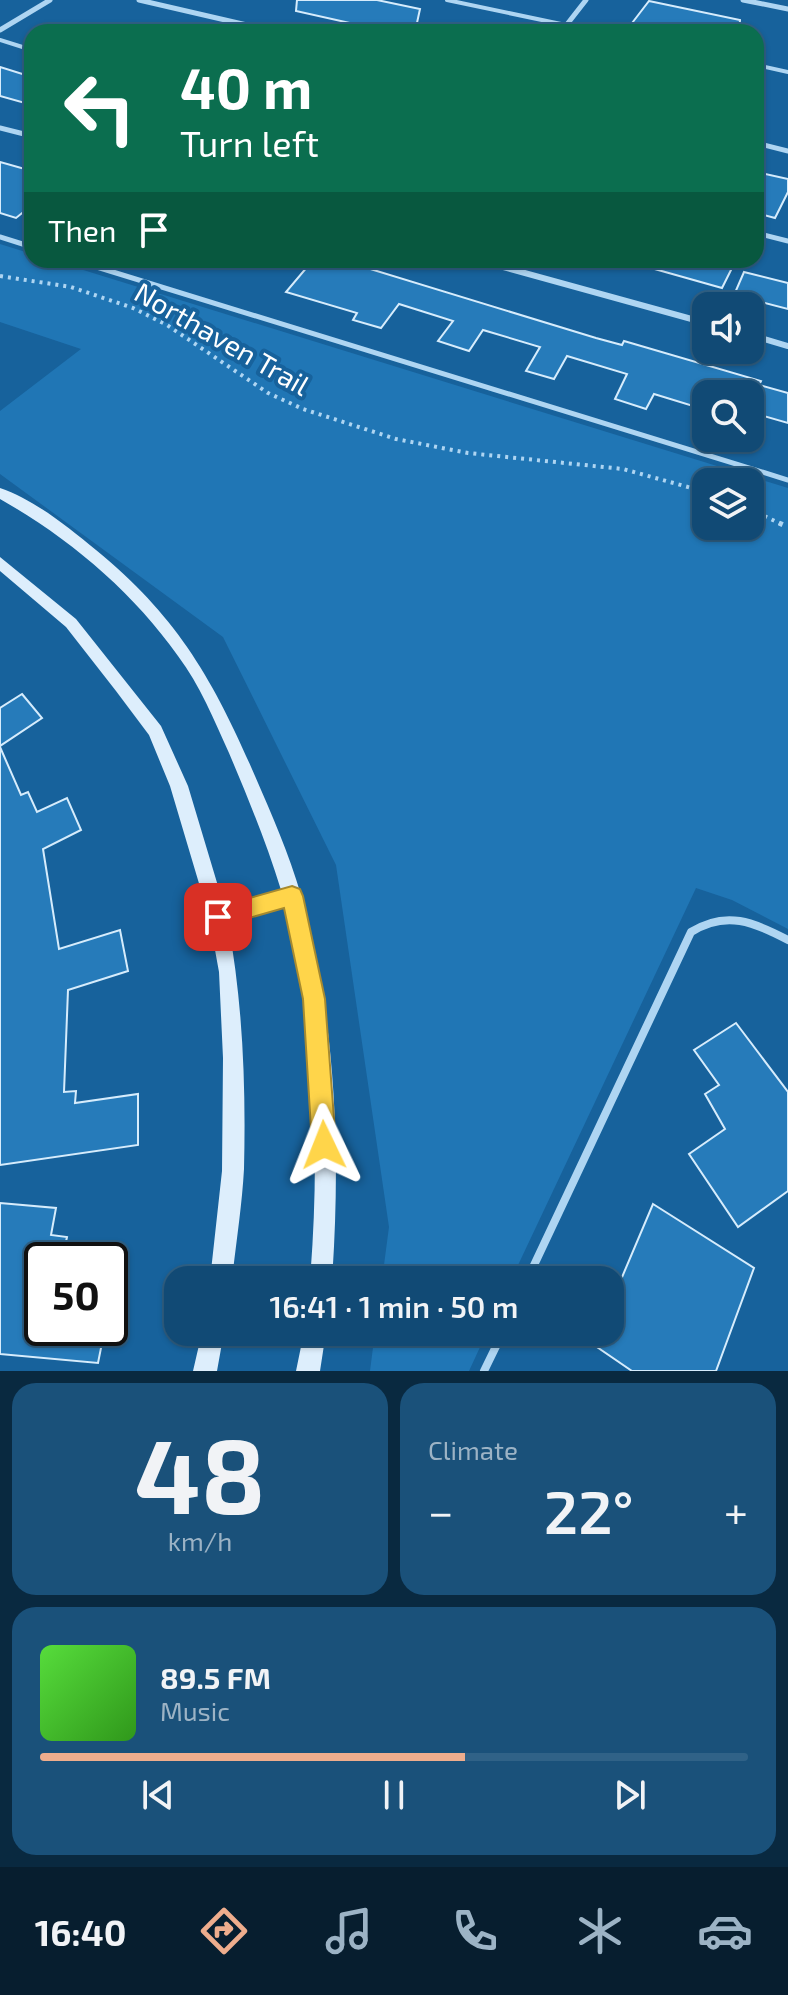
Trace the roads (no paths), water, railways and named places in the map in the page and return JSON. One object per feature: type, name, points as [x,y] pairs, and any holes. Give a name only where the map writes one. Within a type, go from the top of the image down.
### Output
[{"type":"main road","points":[[0,493],[74,541],[128,588],[184,652],[224,722],[268,825],[292,896],[314,999],[322,1103],[326,1228],[322,1266]]},
{"type":"main road","points":[[0,563],[71,623],[155,731],[179,786],[218,917],[228,972],[233,1058],[233,1171],[223,1266]]},
{"type":"main road","points":[[218,917],[292,896]]},
{"type":"main road","points":[[205,1371],[210,1346]]},
{"type":"main road","points":[[308,1371],[312,1346]]},
{"type":"street","points":[[0,30],[50,0]]},
{"type":"street","points":[[139,0],[242,24]]},
{"type":"street","points":[[568,24],[586,0]]},
{"type":"street","points":[[743,0],[788,9]]},
{"type":"street","points":[[0,128],[24,134]]},
{"type":"street","points":[[764,145],[788,151]]},
{"type":"street","points":[[507,268],[692,319]]},
{"type":"street","points":[[764,339],[788,346]]},
{"type":"lane","points":[[447,0],[562,24]]},
{"type":"lane","points":[[0,40],[24,48]]},
{"type":"lane","points":[[764,67],[788,72]]},
{"type":"lane","points":[[764,235],[788,241]]},
{"type":"lane","points":[[0,237],[24,244]]},
{"type":"lane","points":[[100,268],[788,480]]},
{"type":"lane","points":[[534,1266],[691,932],[704,922],[720,917],[737,918],[755,923],[788,940]]},
{"type":"lane","points":[[484,1371],[496,1346]]}]
